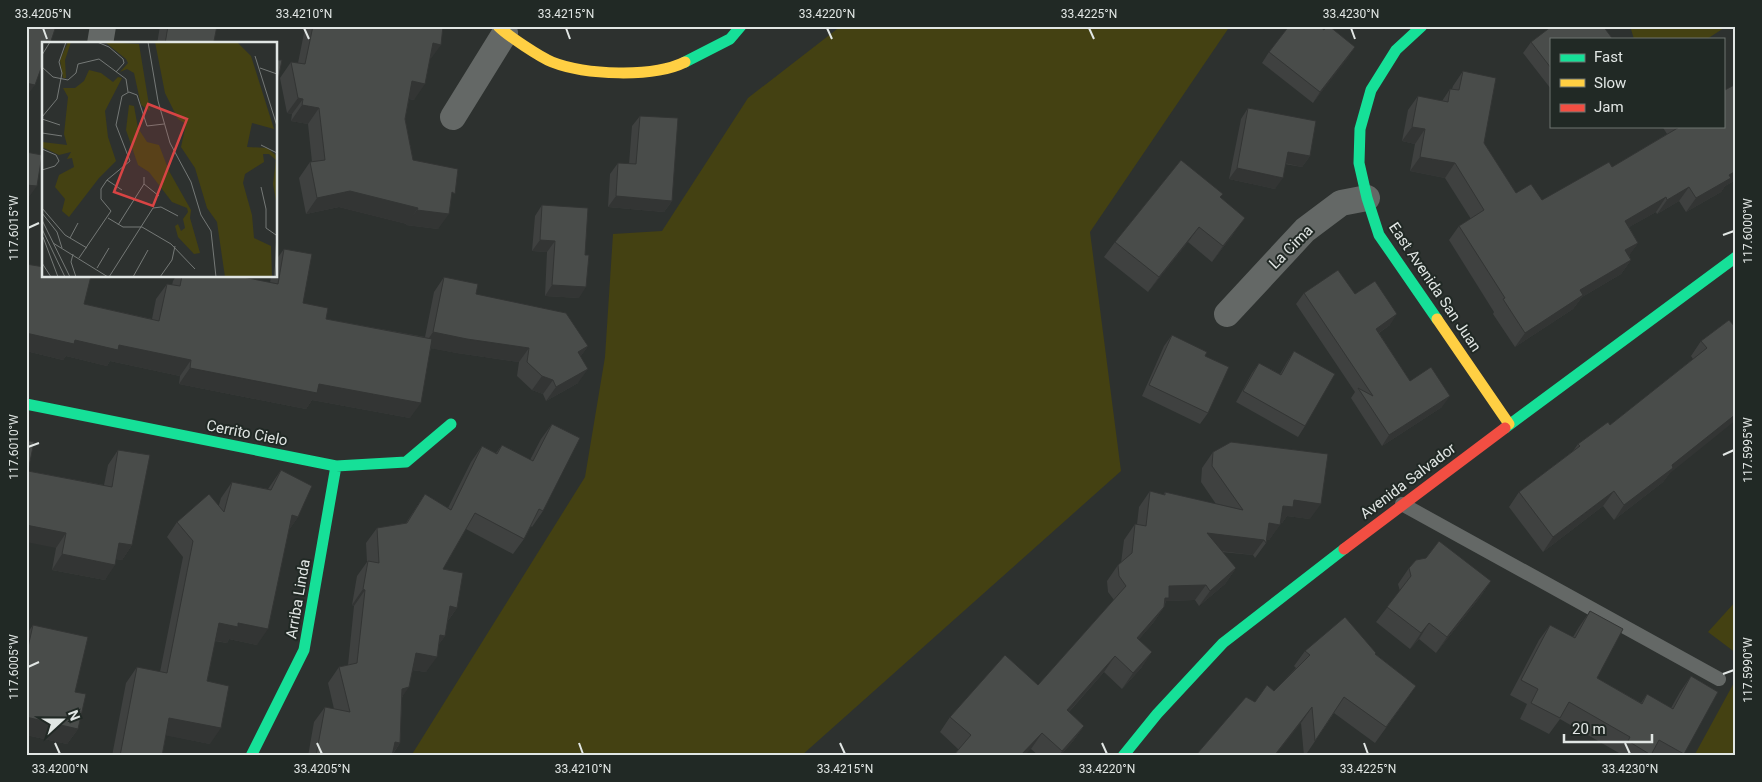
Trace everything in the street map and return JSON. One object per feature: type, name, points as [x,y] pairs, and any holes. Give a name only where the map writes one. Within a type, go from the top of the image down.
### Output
[{"type":"street","points":[[100,42],[103,26]]},
{"type":"street","points":[[453,117],[502,30],[552,62],[601,73],[610,73],[638,72],[676,66],[730,38],[741,26]]},
{"type":"street","name":"East Avenida San Juan","points":[[1422,26],[1396,50],[1371,90],[1360,129],[1359,163],[1366,198],[1379,235],[1509,424]]},
{"type":"street","name":"La Cima","points":[[1227,314],[1305,230],[1341,203],[1366,198]]},
{"type":"street","name":"Avenida Salvador","points":[[1122,756],[1157,714],[1223,643],[1402,504],[1736,257]]},
{"type":"street","name":"Cerrito Cielo","points":[[26,404],[336,466],[406,462],[451,424]]},
{"type":"street","name":"Arriba Linda","points":[[251,756],[304,650],[336,466]]},
{"type":"lane","points":[[1402,504],[1719,679]]},
{"type":"shaded area","points":[[841,26],[1230,26],[1090,232],[1121,471],[801,756],[411,756],[585,477],[605,357],[613,234],[662,231],[748,98]]},
{"type":"shaded area","points":[[1630,26],[1727,26],[1709,38],[1634,38]]},
{"type":"shaded area","points":[[1736,601],[1736,653],[1708,632]]},
{"type":"shaded area","points":[[1736,679],[1736,756],[1694,756]]},
{"type":"building","points":[[26,26],[56,26],[51,42],[42,42],[42,66],[35,85],[26,83]]},
{"type":"building","points":[[168,26],[217,26],[214,41],[219,42],[165,42]]},
{"type":"building","points":[[313,26],[443,26],[441,45],[433,43],[425,84],[412,81],[405,119],[413,160],[458,169],[455,194],[452,192],[449,214],[417,210],[418,208],[350,191],[317,198],[310,162],[325,160],[319,108],[302,105],[303,99],[298,98],[291,62],[305,64]]},
{"type":"building","points":[[1289,26],[1319,26],[1324,30],[1329,26],[1355,47],[1320,92],[1269,52]]},
{"type":"building","points":[[1552,26],[1603,26],[1612,38],[1550,38],[1550,67],[1531,42]]},
{"type":"building","points":[[278,60],[282,60],[278,80]]},
{"type":"building","points":[[1463,71],[1496,78],[1484,143],[1516,193],[1531,184],[1542,200],[1609,162],[1612,167],[1678,128],[1724,128],[1724,90],[1736,84],[1736,171],[1729,175],[1731,178],[1696,198],[1689,187],[1667,200],[1666,197],[1625,221],[1638,243],[1625,250],[1631,260],[1580,290],[1583,295],[1525,333],[1459,226],[1484,210],[1455,163],[1420,157],[1425,129],[1412,127],[1418,96],[1448,102],[1450,89],[1459,90]]},
{"type":"building","points":[[1248,108],[1316,121],[1310,156],[1288,152],[1283,178],[1237,168]]},
{"type":"building","points":[[640,116],[678,118],[672,201],[616,196],[618,163],[636,164]]},
{"type":"building","points":[[26,152],[42,155],[37,186],[26,185]]},
{"type":"building","points":[[1181,160],[1223,194],[1220,197],[1245,218],[1223,246],[1199,227],[1159,277],[1115,242]]},
{"type":"building","points":[[542,205],[588,208],[585,255],[589,255],[586,287],[552,285],[555,241],[540,240]]},
{"type":"building","points":[[284,249],[312,254],[303,303],[328,308],[326,319],[432,339],[421,403],[319,384],[317,393],[190,368],[191,360],[119,345],[118,350],[75,340],[74,344],[26,333],[26,264],[42,267],[42,278],[90,278],[84,304],[159,321],[167,284],[180,286],[182,278],[248,278],[278,284]]},
{"type":"building","points":[[1338,270],[1355,294],[1375,281],[1397,314],[1376,329],[1410,381],[1431,367],[1450,396],[1389,435],[1358,388],[1373,396],[1304,293]]},
{"type":"building","points":[[444,277],[478,284],[476,294],[566,313],[588,346],[578,352],[588,369],[556,387],[553,380],[542,376],[527,362],[529,348],[433,332]]},
{"type":"building","points":[[1729,320],[1736,328],[1736,414],[1672,465],[1673,468],[1624,505],[1614,491],[1553,537],[1519,492],[1580,446],[1578,444],[1608,422],[1610,425],[1707,348],[1701,341]]},
{"type":"building","points":[[1172,335],[1207,352],[1205,356],[1229,367],[1208,413],[1149,385]]},
{"type":"building","points":[[1294,351],[1335,374],[1305,426],[1243,391],[1259,363],[1281,375]]},
{"type":"building","points":[[552,424],[580,438],[543,511],[539,509],[524,539],[475,513],[443,569],[463,573],[457,608],[450,606],[445,636],[440,635],[437,657],[416,653],[409,687],[402,689],[400,743],[395,742],[392,756],[316,756],[325,707],[350,712],[339,667],[357,663],[365,590],[363,589],[368,561],[379,563],[377,528],[407,523],[425,494],[451,510],[482,446],[497,454],[502,445],[533,461]]},
{"type":"building","points":[[26,440],[34,442],[28,471],[112,487],[118,450],[150,455],[132,545],[119,543],[115,565],[62,554],[66,533],[26,525]]},
{"type":"building","points":[[1231,442],[1328,454],[1321,504],[1294,500],[1293,507],[1283,506],[1280,525],[1269,523],[1266,543],[1264,540],[1207,533],[1236,568],[1210,591],[1206,585],[1169,586],[1169,598],[1165,598],[1164,607],[1137,638],[1152,652],[1133,673],[1115,656],[1067,710],[1084,726],[1062,751],[1042,733],[1020,756],[953,756],[971,735],[950,717],[1005,655],[1038,685],[1126,586],[1119,576],[1118,565],[1132,553],[1135,524],[1146,526],[1150,491],[1165,495],[1165,492],[1243,510],[1212,466],[1213,452]]},
{"type":"building","points":[[281,470],[312,486],[298,517],[292,515],[268,629],[238,623],[238,627],[219,623],[207,681],[229,686],[221,728],[169,718],[162,756],[120,756],[137,667],[167,673],[193,541],[177,522],[209,494],[224,512],[232,482],[271,490]]},
{"type":"building","points":[[1439,541],[1491,581],[1447,637],[1429,623],[1421,633],[1387,607],[1411,576],[1409,568],[1416,560],[1426,558]]},
{"type":"building","points":[[1590,611],[1623,629],[1597,678],[1642,704],[1647,694],[1673,709],[1691,676],[1718,692],[1684,754],[1659,740],[1651,755],[1628,741],[1630,737],[1569,702],[1560,718],[1531,703],[1538,689],[1521,680],[1550,625],[1575,638]]},
{"type":"building","points":[[1345,617],[1375,654],[1416,686],[1386,727],[1344,697],[1315,741],[1312,707],[1274,756],[1192,756],[1196,755],[1246,697],[1255,702],[1267,685],[1274,691],[1310,655],[1305,651]]},
{"type":"building","points":[[33,625],[88,637],[75,692],[86,694],[78,729],[26,717],[26,656]]},
{"type":"traffic: fast","points":[[685,62],[730,39],[741,26]]},
{"type":"traffic: fast","points":[[1422,26],[1396,50],[1371,90],[1360,129],[1359,163],[1367,198],[1379,235],[1437,319]]},
{"type":"traffic: fast","points":[[1505,428],[1736,257]]},
{"type":"traffic: fast","points":[[26,404],[336,466],[406,462],[451,424]]},
{"type":"traffic: fast","points":[[251,756],[304,650],[336,466]]},
{"type":"traffic: fast","points":[[1123,756],[1157,714],[1223,643],[1344,549]]},
{"type":"traffic: slow","points":[[498,26],[532,51],[552,62],[582,70],[619,73],[655,71],[685,62]]},
{"type":"traffic: slow","points":[[1437,319],[1509,424]]},
{"type":"traffic: jam","points":[[1344,549],[1505,428]]}]
